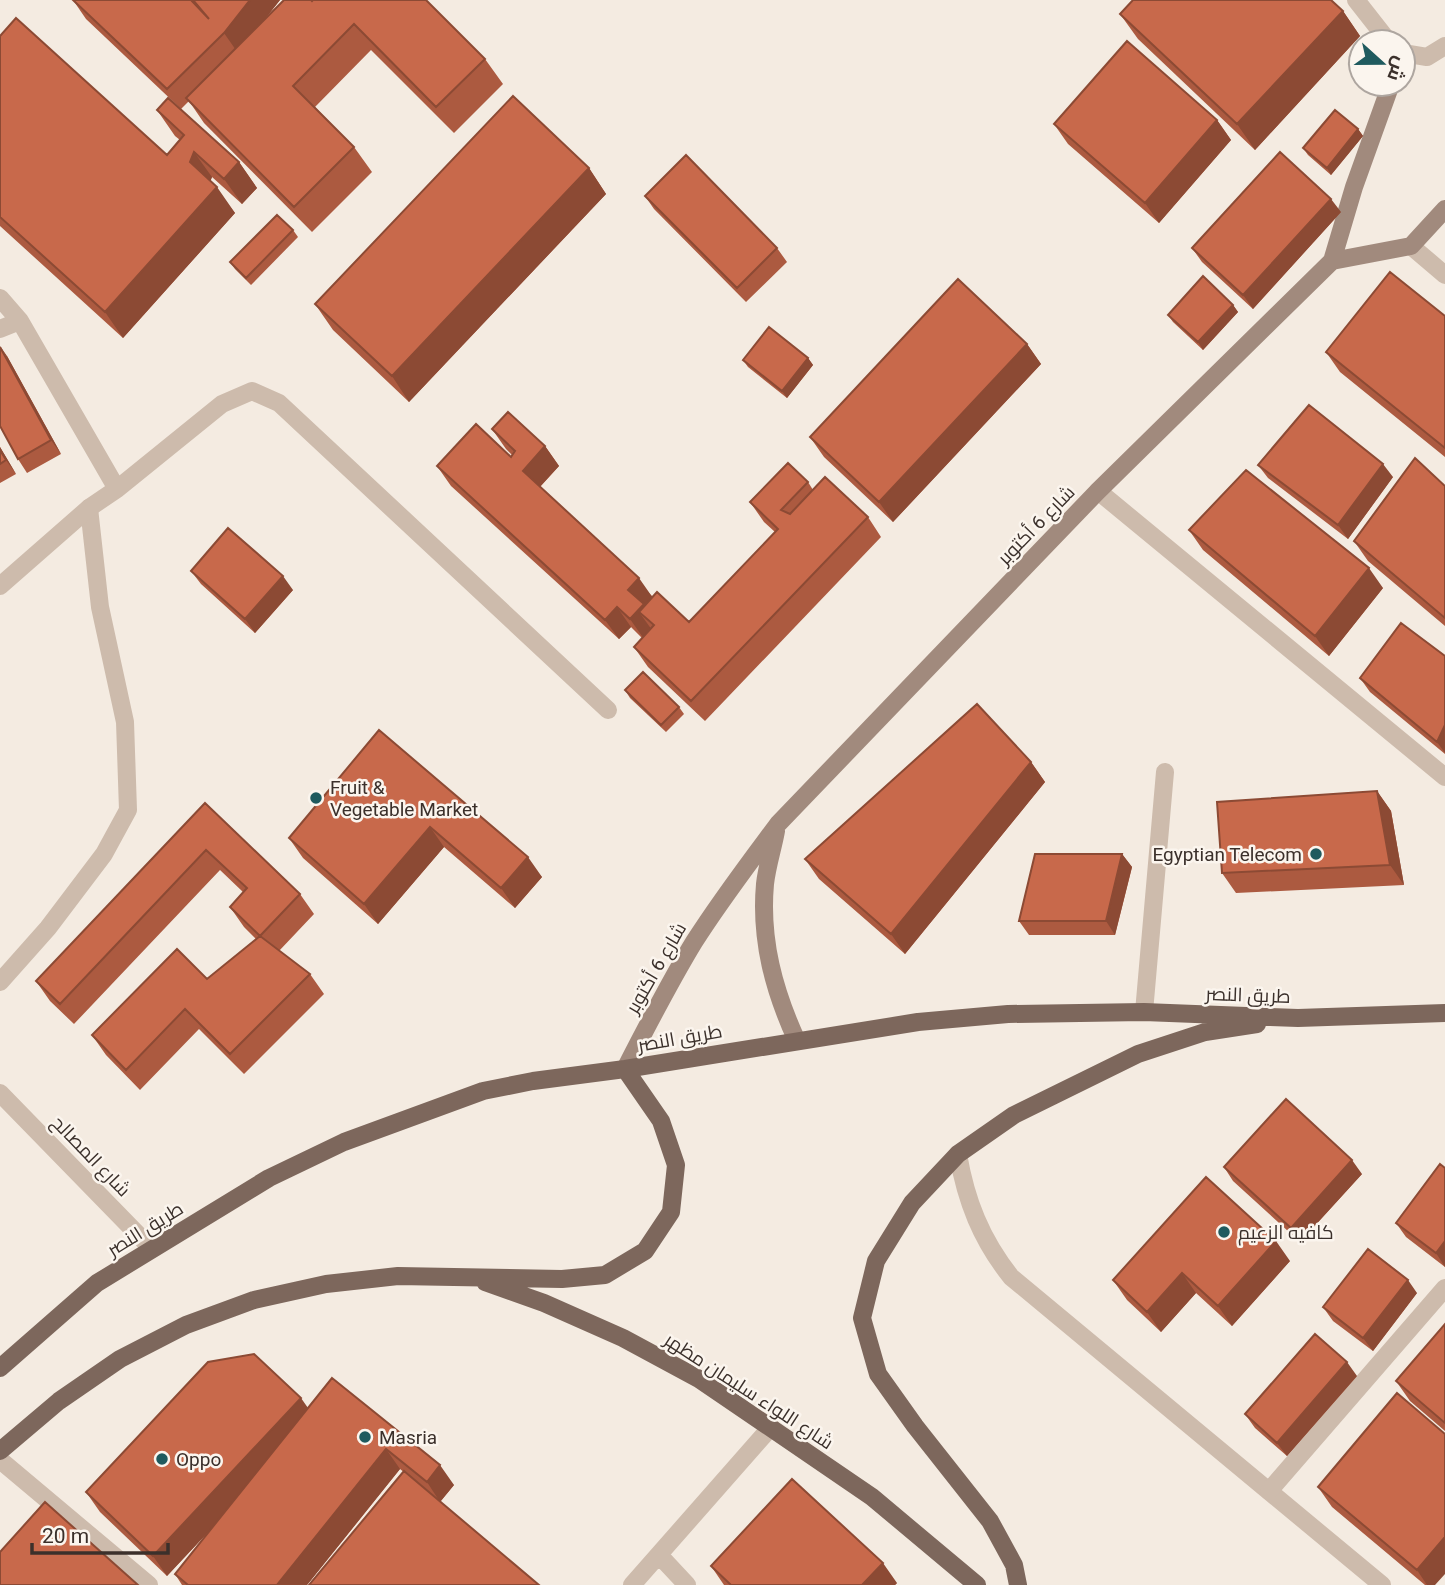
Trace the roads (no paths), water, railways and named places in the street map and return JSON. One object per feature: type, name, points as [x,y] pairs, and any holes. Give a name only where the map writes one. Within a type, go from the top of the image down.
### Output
[{"type":"main road","name":"طريق النصر","points":[[0,1367],[97,1283],[269,1178],[344,1142],[483,1091],[533,1080],[625,1069],[918,1022],[983,1016],[1037,1012],[1144,1012],[1298,1018],[1445,1013]]},
{"type":"main road","points":[[1018,1585],[1014,1565],[990,1521],[878,1374],[862,1318],[876,1261],[912,1203],[958,1154],[1014,1115],[1138,1054],[1205,1032],[1298,1018]]},
{"type":"main road","points":[[0,1451],[60,1401],[120,1359],[186,1325],[254,1300],[326,1284],[398,1276],[562,1279],[605,1275],[645,1251],[671,1212],[676,1165],[661,1121],[625,1069]]},
{"type":"main road","name":"شارع اللواء سليمان مظهر","points":[[472,1278],[544,1303],[623,1338],[699,1379],[872,1496],[977,1585]]},
{"type":"street","points":[[1356,0],[1378,28]]},
{"type":"street","points":[[1417,57],[1427,57],[1445,46]]},
{"type":"street","name":"شارع 6 أكتوبر","points":[[625,1069],[694,942],[778,824],[1098,491],[1332,261],[1354,187],[1386,98]]},
{"type":"street","points":[[1332,261],[1412,246],[1445,209]]},
{"type":"street","points":[[1412,246],[1445,275]]},
{"type":"street","points":[[0,298],[20,321],[117,489]]},
{"type":"street","points":[[0,329],[20,321]]},
{"type":"street","points":[[0,586],[89,509],[222,404],[253,391],[279,403],[608,710]]},
{"type":"street","points":[[1098,491],[1445,776]]},
{"type":"street","points":[[0,982],[48,928],[96,865],[128,810],[125,722],[100,607],[89,509]]},
{"type":"street","points":[[1144,1012],[1165,772]]},
{"type":"street","points":[[778,824],[765,882],[765,924],[773,979],[797,1041]]},
{"type":"street","name":"شارع المصالح","points":[[0,1093],[151,1248]]},
{"type":"street","points":[[958,1154],[970,1207],[980,1232],[1011,1277],[1382,1585]]},
{"type":"street","points":[[1269,1491],[1445,1289]]},
{"type":"street","points":[[632,1585],[771,1427]]},
{"type":"street","points":[[0,1460],[149,1585]]},
{"type":"street","points":[[659,1555],[687,1585]]},
{"type":"place","name":"Fruit & Vegetable Market","points":[[316,798]]},
{"type":"place","name":"Egyptian Telecom","points":[[1316,854]]},
{"type":"place","name":"كافيه الزعيم","points":[[1224,1232]]},
{"type":"place","name":"Masria","points":[[365,1437]]},
{"type":"place","name":"Oppo","points":[[162,1459]]}]
